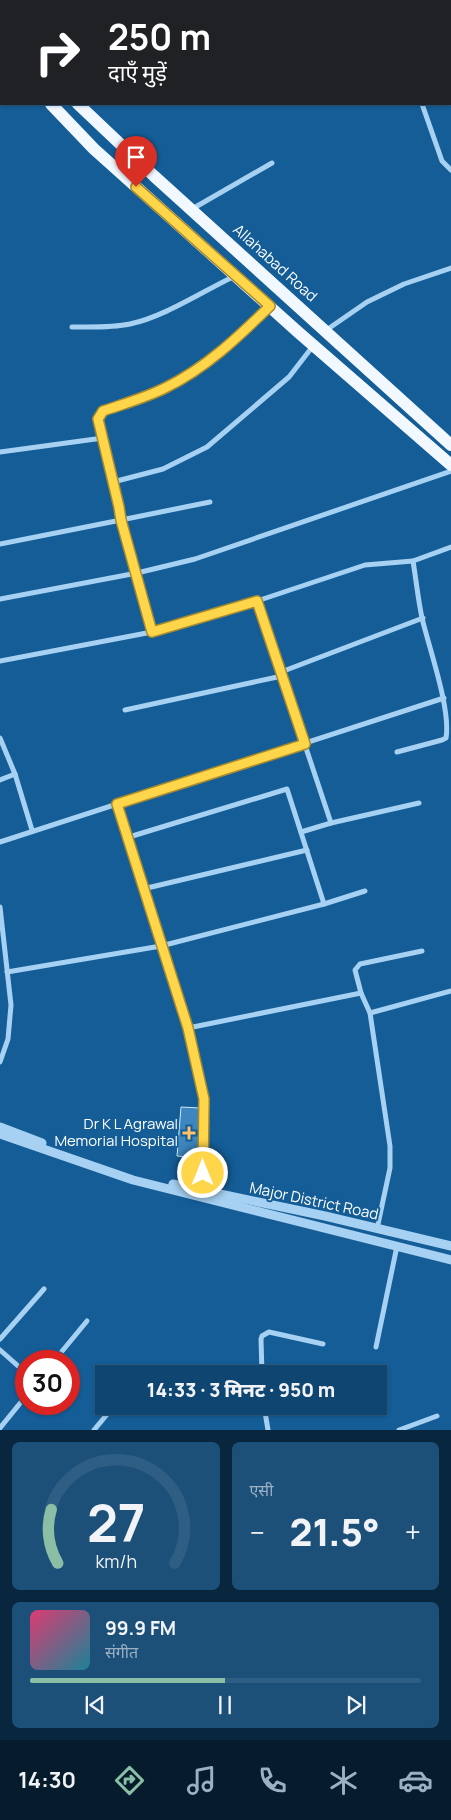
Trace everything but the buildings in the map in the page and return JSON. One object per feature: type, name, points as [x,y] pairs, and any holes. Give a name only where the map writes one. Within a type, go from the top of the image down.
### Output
[{"type":"main road","points":[[52,105],[94,149],[451,464]]},
{"type":"main road","name":"Allahabad Road","points":[[79,105],[451,445]]},
{"type":"street","points":[[422,105],[442,161],[451,170]]},
{"type":"street","points":[[191,209],[272,163]]},
{"type":"street","points":[[325,331],[367,302],[404,284],[451,268]]},
{"type":"street","points":[[72,327],[101,328],[130,324],[153,318],[235,275]]},
{"type":"street","points":[[152,632],[121,520],[98,419],[103,411],[164,389],[196,371],[226,349],[270,306]]},
{"type":"street","points":[[113,482],[163,469],[208,447],[289,377],[314,345]]},
{"type":"street","points":[[0,452],[102,438]]},
{"type":"street","points":[[0,599],[137,574],[213,553],[451,470]]},
{"type":"street","points":[[0,544],[210,502]]},
{"type":"street","points":[[0,661],[152,632],[257,601],[365,565],[412,560],[451,547]]},
{"type":"street","points":[[397,752],[446,738],[447,732],[444,698],[422,618],[412,560]]},
{"type":"street","points":[[257,601],[331,823]]},
{"type":"street","points":[[124,710],[282,674],[422,618]]},
{"type":"street","points":[[0,842],[32,830],[444,698]]},
{"type":"street","points":[[0,738],[15,774],[32,830]]},
{"type":"street","points":[[0,780],[15,774]]},
{"type":"street","points":[[128,837],[288,790],[324,904]]},
{"type":"street","points":[[301,832],[331,823],[419,803]]},
{"type":"street","points":[[117,804],[188,1028],[204,1099],[203,1192]]},
{"type":"street","points":[[143,889],[306,850]]},
{"type":"street","points":[[7,972],[161,946],[324,904],[365,891]]},
{"type":"street","points":[[0,907],[10,1014],[8,1040],[0,1062]]},
{"type":"street","points":[[377,1229],[390,1168],[390,1146],[370,1013],[361,993],[355,970],[360,964],[422,950]]},
{"type":"street","points":[[370,1013],[451,992]]},
{"type":"street","points":[[188,1028],[361,993]]},
{"type":"street","name":"Major District Road","points":[[0,1127],[123,1172],[203,1192],[325,1216],[451,1246]]},
{"type":"street","points":[[0,1134],[132,1180],[451,1260]]},
{"type":"street","points":[[376,1347],[397,1246]]},
{"type":"street","points":[[0,1339],[44,1289]]},
{"type":"street","points":[[63,1350],[87,1321]]},
{"type":"street","points":[[262,1365],[261,1339],[270,1332],[323,1344]]},
{"type":"street","points":[[0,1350],[15,1363]]},
{"type":"street","points":[[0,1428],[15,1410]]},
{"type":"street","points":[[94,1430],[106,1415]]},
{"type":"street","points":[[266,1415],[268,1430]]},
{"type":"street","points":[[399,1430],[437,1416]]},
{"type":"place","name":"Dr K L Agrawal Memorial Hospital","points":[[189,1133]]},
{"type":"route","points":[[136,187],[270,306],[226,349],[196,371],[164,389],[103,411],[98,419],[121,520],[152,632],[257,601],[305,744],[117,804],[188,1028],[204,1099],[203,1173]]}]
